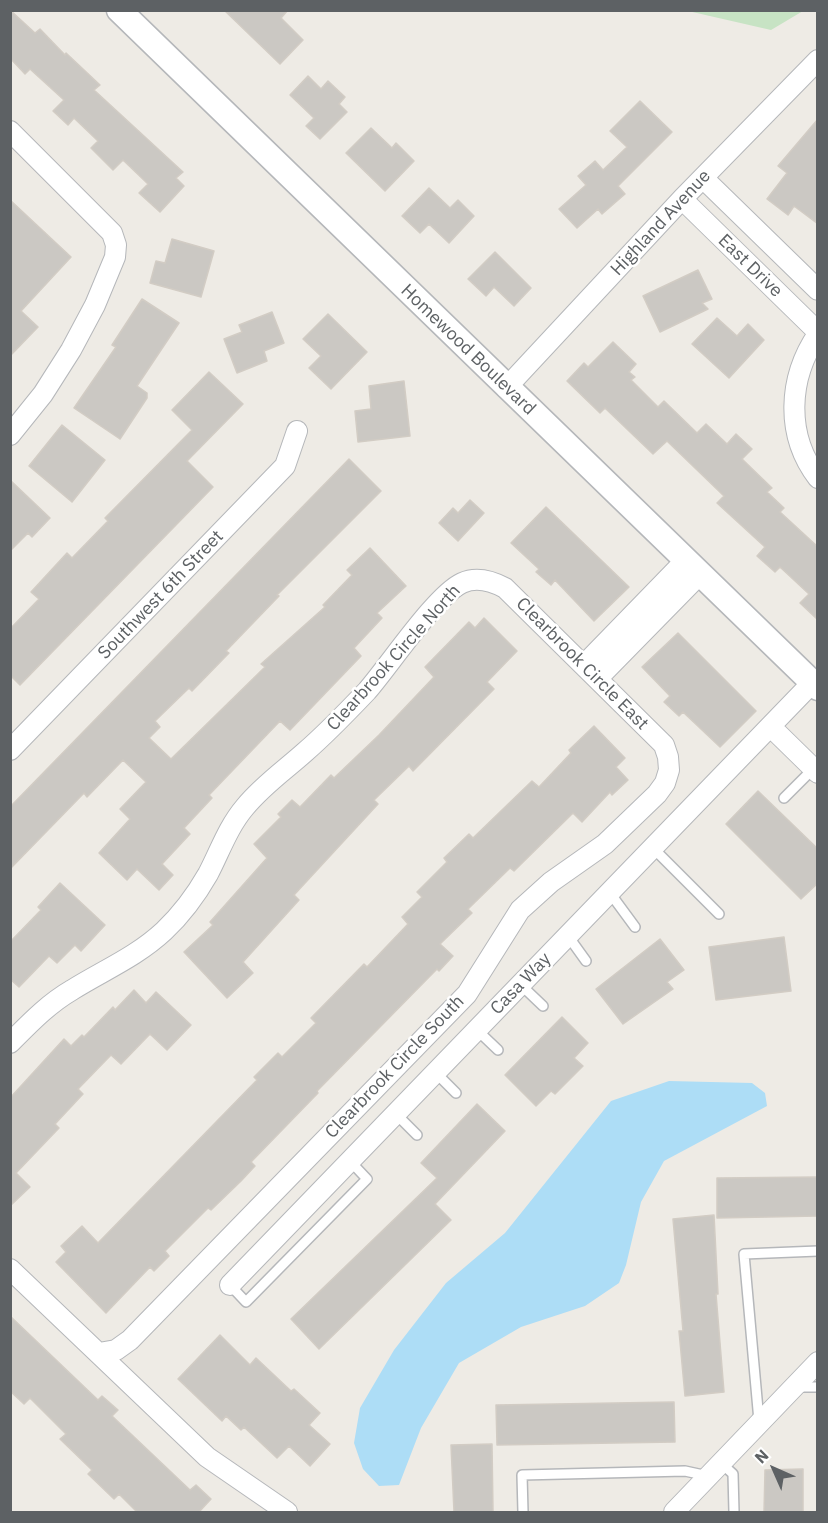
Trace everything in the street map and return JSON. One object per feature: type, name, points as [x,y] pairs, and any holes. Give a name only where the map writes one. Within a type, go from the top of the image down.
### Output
[{"type":"street","name":"Homewood Boulevard","points":[[119,10],[506,388],[815,685]]},
{"type":"street","name":"Highland Avenue","points":[[506,388],[682,199],[818,60]]},
{"type":"street","points":[[10,131],[112,233],[116,245],[111,269],[71,350],[10,435]]},
{"type":"street","name":"East Drive","points":[[703,178],[818,290]]},
{"type":"street","name":"East Drive","points":[[682,199],[818,333]]},
{"type":"street","points":[[818,333],[799,372],[794,408],[800,443],[818,478]]},
{"type":"street","name":"Southwest 6th Street","points":[[10,750],[285,466],[297,431]]},
{"type":"street","points":[[591,671],[693,567]]},
{"type":"street","name":"Clearbrook Circle East","points":[[481,579],[505,588],[591,671],[664,745],[669,764]]},
{"type":"street","name":"Clearbrook Circle North","points":[[10,1043],[49,1005],[141,951],[165,930],[200,887],[228,832],[263,786],[344,716],[453,588],[465,581],[481,579]]},
{"type":"street","name":"Casa Way","points":[[230,1286],[653,848],[815,685]]},
{"type":"street","points":[[771,727],[815,771]]},
{"type":"street","name":"Clearbrook Circle South","points":[[99,1353],[116,1350],[130,1340],[442,1020],[467,994],[520,910],[551,882],[605,844],[628,824],[665,783],[669,764]]},
{"type":"street","points":[[10,1269],[207,1457],[287,1512]]},
{"type":"street","points":[[674,1512],[818,1362]]},
{"type":"lane","points":[[784,798],[815,771]]},
{"type":"lane","points":[[653,848],[719,914]]},
{"type":"lane","points":[[610,893],[635,927]]},
{"type":"lane","points":[[568,936],[586,961]]},
{"type":"lane","points":[[521,985],[543,1006]]},
{"type":"lane","points":[[477,1030],[498,1050]]},
{"type":"lane","points":[[436,1073],[456,1094]]},
{"type":"lane","points":[[396,1114],[417,1135]]},
{"type":"lane","points":[[759,1423],[744,1254],[818,1251]]},
{"type":"lane","points":[[793,1387],[818,1387]]},
{"type":"lane","points":[[523,1512],[522,1475],[715,1469],[733,1474],[734,1512]]},
{"type":"green space","points":[[688,11],[803,11],[771,30]]},
{"type":"water","points":[[669,1081],[752,1083],[765,1093],[767,1106],[664,1161],[641,1202],[626,1265],[619,1283],[585,1306],[521,1327],[459,1363],[421,1428],[399,1485],[379,1486],[363,1469],[354,1443],[360,1408],[394,1350],[446,1283],[505,1233],[611,1101]]},
{"type":"building","points":[[10,10],[35,33],[40,29],[65,55],[66,53],[100,85],[94,90],[183,172],[176,178],[184,186],[160,212],[139,193],[148,184],[123,160],[113,170],[91,148],[98,141],[74,118],[68,125],[53,111],[64,100],[30,69],[25,74],[10,58]]},
{"type":"building","points":[[224,10],[288,10],[281,18],[303,40],[280,64]]},
{"type":"building","points":[[308,76],[321,89],[328,81],[345,97],[339,104],[347,112],[320,139],[306,126],[314,118],[290,95]]},
{"type":"building","points":[[640,101],[672,132],[618,186],[625,194],[602,214],[598,209],[577,228],[559,209],[586,185],[578,176],[595,161],[603,170],[627,147],[610,131]]},
{"type":"building","points":[[818,119],[818,224],[794,206],[788,215],[767,199],[787,173],[778,166]]},
{"type":"building","points":[[371,128],[392,148],[396,143],[414,161],[385,191],[346,153]]},
{"type":"building","points":[[429,188],[450,208],[458,200],[474,216],[449,243],[429,224],[420,233],[402,216]]},
{"type":"building","points":[[10,200],[71,257],[21,311],[38,327],[10,356]]},
{"type":"building","points":[[172,239],[214,251],[201,297],[150,283],[156,261],[165,263]]},
{"type":"building","points":[[495,252],[531,288],[514,306],[494,287],[486,296],[468,279]]},
{"type":"building","points":[[698,270],[712,299],[702,303],[708,309],[660,332],[643,296]]},
{"type":"building","points":[[142,299],[179,323],[137,386],[147,393],[147,398],[120,439],[74,408],[116,347],[112,345]]},
{"type":"building","points":[[272,312],[284,343],[264,351],[267,361],[237,373],[224,339],[242,332],[239,325]]},
{"type":"building","points":[[328,314],[367,352],[331,389],[309,368],[321,356],[303,339]]},
{"type":"building","points":[[717,318],[737,336],[748,324],[764,340],[729,378],[692,344]]},
{"type":"building","points":[[613,342],[636,364],[629,372],[635,377],[631,380],[658,407],[664,401],[697,433],[706,424],[727,444],[736,434],[752,449],[742,459],[772,488],[767,492],[784,508],[780,512],[818,547],[818,620],[800,603],[809,594],[780,567],[775,572],[757,556],[765,547],[717,503],[724,496],[667,441],[653,454],[605,408],[600,413],[567,381],[584,363],[588,367]]},
{"type":"building","points":[[209,372],[243,404],[187,461],[213,487],[20,685],[10,675],[10,629],[39,599],[31,592],[67,553],[72,558],[108,521],[105,518],[192,430],[172,410]]},
{"type":"building","points":[[404,381],[410,436],[358,442],[355,411],[371,409],[369,386]]},
{"type":"building","points":[[62,425],[105,460],[72,502],[29,466]]},
{"type":"building","points":[[349,459],[381,491],[277,595],[279,596],[226,651],[229,653],[192,691],[189,688],[155,721],[160,727],[149,738],[171,759],[265,667],[261,664],[325,607],[323,605],[352,575],[347,570],[370,548],[406,586],[377,613],[382,618],[354,648],[361,656],[290,730],[280,721],[209,795],[212,798],[184,828],[190,834],[162,864],[173,875],[159,890],[137,869],[127,880],[99,853],[130,819],[120,809],[146,782],[123,760],[87,797],[84,793],[10,869],[10,807]]},
{"type":"building","points":[[10,480],[50,518],[32,537],[28,533],[10,551]]},
{"type":"building","points":[[470,500],[484,513],[458,541],[439,523],[453,508],[458,513]]},
{"type":"building","points":[[546,507],[629,587],[594,621],[555,580],[551,585],[536,572],[539,569],[511,543]]},
{"type":"building","points":[[484,618],[517,651],[487,682],[494,689],[413,771],[409,766],[374,800],[378,804],[294,895],[299,900],[243,962],[253,973],[227,998],[184,952],[213,925],[210,922],[267,858],[254,844],[281,817],[278,814],[292,800],[300,807],[331,775],[334,778],[379,735],[434,677],[425,667],[469,622],[475,628]]},
{"type":"building","points":[[678,633],[756,711],[720,747],[683,712],[679,716],[664,702],[670,696],[642,667]]},
{"type":"building","points":[[594,726],[625,758],[616,767],[628,780],[612,795],[610,792],[582,822],[573,813],[514,871],[510,868],[468,909],[472,913],[440,944],[453,956],[439,971],[437,969],[317,1091],[318,1093],[251,1162],[255,1166],[241,1181],[211,1210],[208,1208],[165,1251],[169,1256],[154,1271],[150,1267],[106,1313],[56,1262],[66,1252],[61,1246],[82,1226],[98,1243],[257,1080],[254,1077],[278,1053],[282,1057],[316,1023],[311,1018],[364,964],[367,967],[408,924],[402,917],[422,897],[417,892],[447,862],[444,858],[469,834],[473,838],[532,781],[539,787],[571,753],[569,750]]},
{"type":"building","points":[[758,791],[818,849],[818,883],[801,899],[726,824]]},
{"type":"building","points":[[60,883],[105,925],[81,951],[75,945],[57,963],[49,956],[19,987],[10,979],[10,942],[41,910],[38,907]]},
{"type":"building","points":[[784,937],[791,991],[716,1000],[709,947]]},
{"type":"building","points":[[660,939],[684,970],[667,982],[673,989],[623,1024],[596,989]]},
{"type":"building","points":[[134,990],[146,1003],[156,992],[191,1025],[167,1050],[150,1034],[121,1064],[111,1055],[78,1089],[83,1094],[55,1124],[59,1128],[16,1173],[30,1187],[10,1206],[10,1098],[64,1039],[71,1046],[82,1035],[84,1037],[113,1007],[115,1010]]},
{"type":"building","points":[[562,1017],[588,1043],[574,1058],[583,1066],[555,1094],[551,1091],[536,1106],[505,1075]]},
{"type":"building","points":[[477,1104],[505,1131],[435,1204],[451,1220],[319,1349],[291,1319],[437,1178],[421,1163]]},
{"type":"building","points":[[818,1177],[818,1216],[717,1218],[717,1178]]},
{"type":"building","points":[[714,1215],[718,1294],[716,1294],[724,1392],[685,1396],[679,1331],[683,1331],[673,1219]]},
{"type":"building","points":[[10,1316],[98,1400],[102,1396],[118,1410],[112,1416],[190,1490],[196,1485],[211,1499],[199,1512],[137,1512],[119,1494],[114,1499],[88,1474],[92,1470],[60,1439],[66,1434],[30,1398],[24,1404],[10,1391]]},
{"type":"building","points":[[220,1335],[250,1365],[256,1358],[291,1391],[294,1389],[320,1413],[309,1425],[330,1444],[310,1466],[289,1446],[277,1458],[244,1427],[241,1430],[226,1416],[222,1421],[178,1379]]},
{"type":"building","points":[[674,1402],[675,1442],[497,1445],[496,1405]]},
{"type":"building","points":[[492,1444],[493,1512],[454,1512],[451,1445]]},
{"type":"building","points":[[803,1469],[803,1512],[764,1512],[765,1470]]}]
